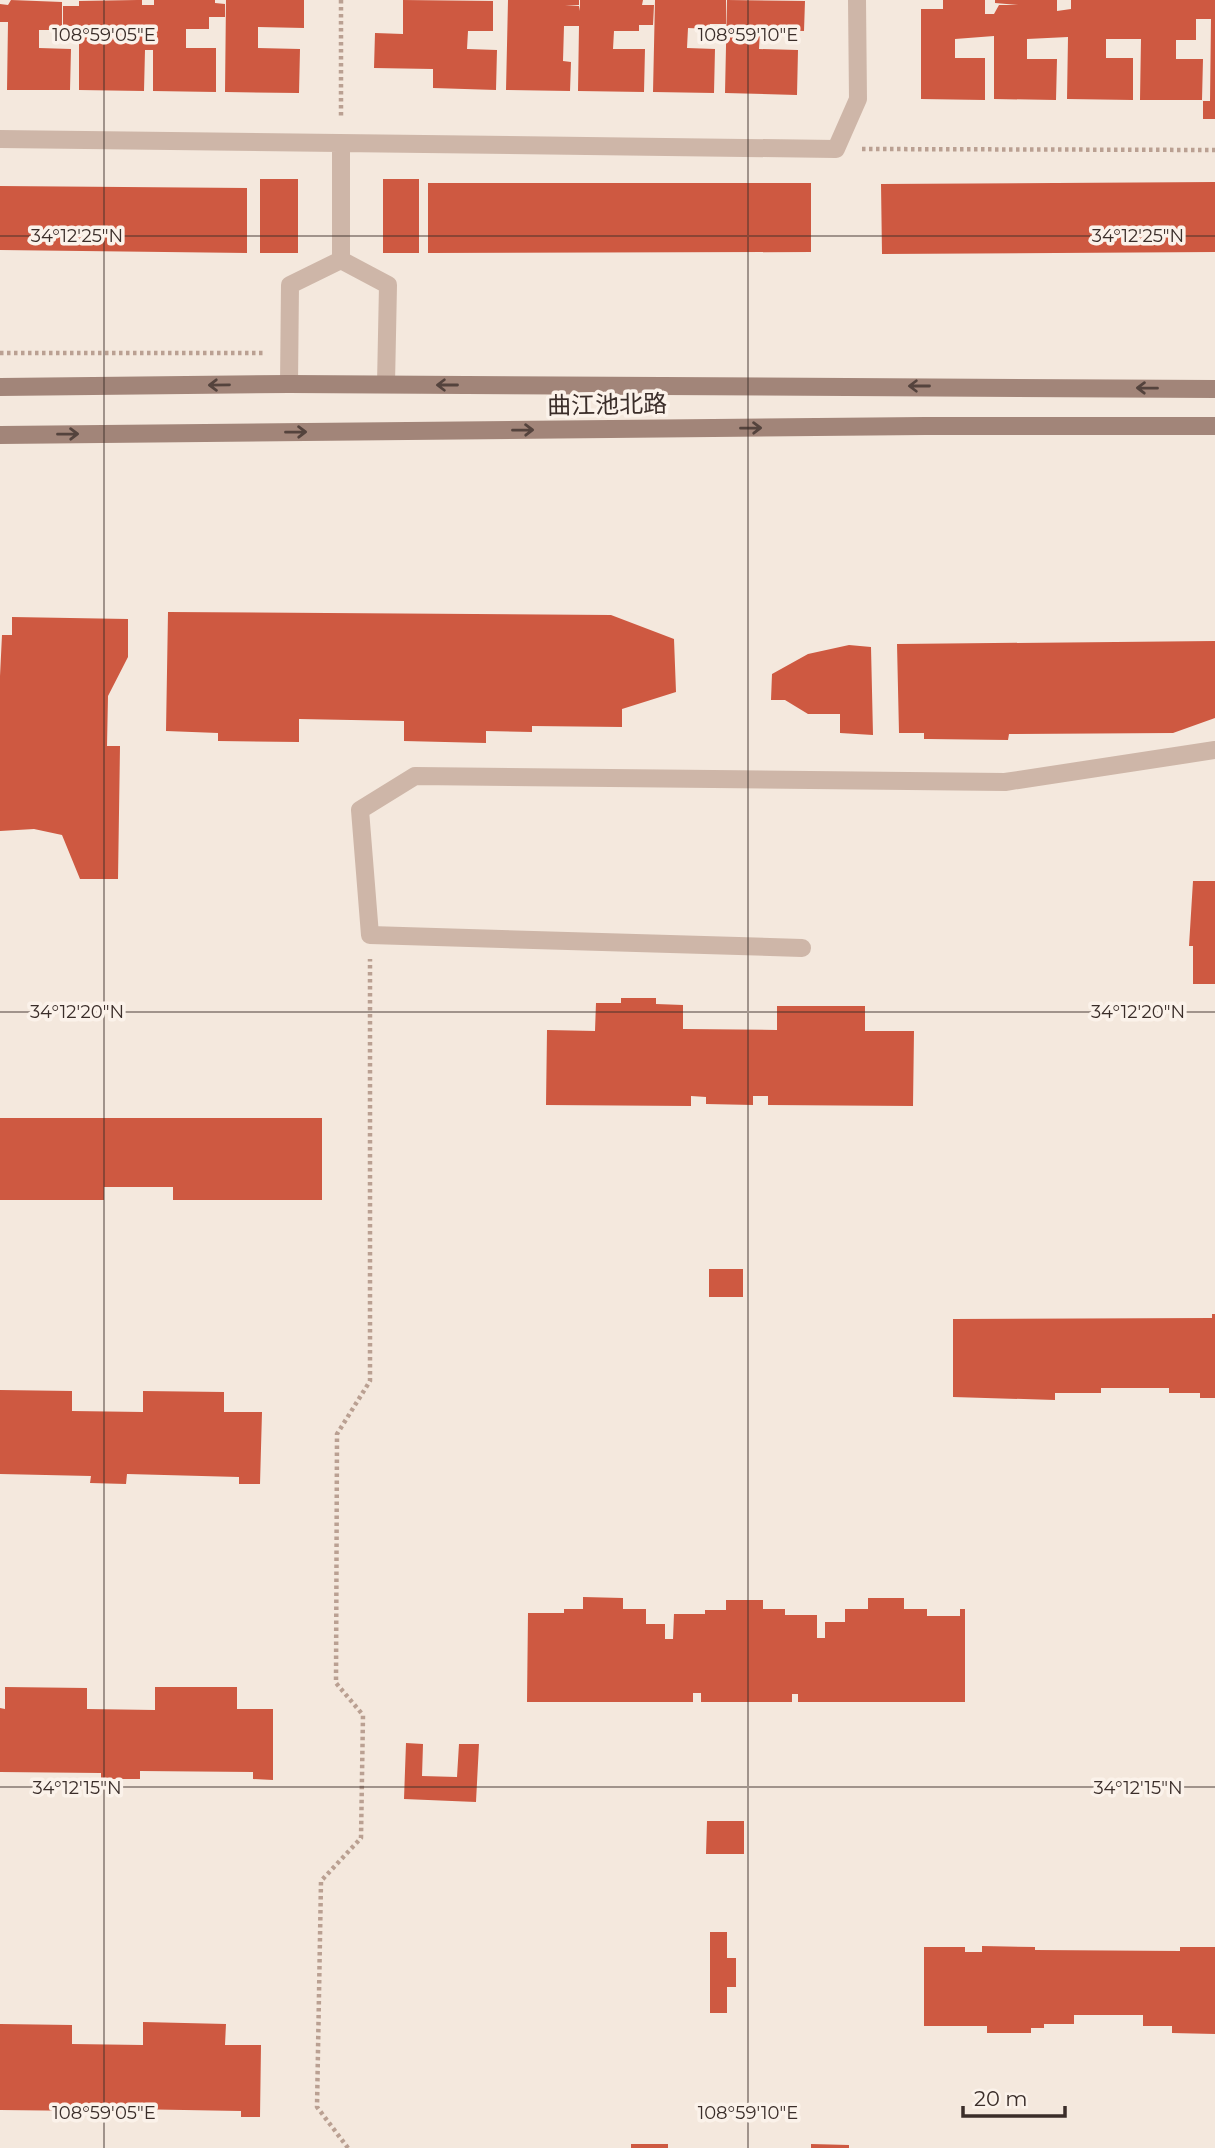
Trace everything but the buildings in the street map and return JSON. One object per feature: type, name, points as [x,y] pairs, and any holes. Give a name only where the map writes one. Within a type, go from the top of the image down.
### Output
[{"type":"main road","name":"曲江池北路","points":[[0,387],[386,384],[1215,389]]},
{"type":"main road","name":"曲江池北路","points":[[0,435],[925,426],[1215,426]]},
{"type":"street","points":[[0,139],[836,149],[858,99],[857,0]]},
{"type":"street","points":[[341,143],[341,260]]},
{"type":"street","points":[[289,384],[290,285],[341,260]]},
{"type":"street","points":[[341,260],[388,285],[386,384]]},
{"type":"street","points":[[802,948],[370,935],[360,810],[415,776],[1005,782],[1215,750]]},
{"type":"path","points":[[341,0],[341,143]]},
{"type":"path","points":[[836,149],[1215,150]]},
{"type":"path","points":[[0,353],[290,353]]},
{"type":"path","points":[[348,2148],[317,2107],[321,1881],[361,1838],[363,1715],[336,1683],[337,1434],[370,1381],[370,935]]}]
